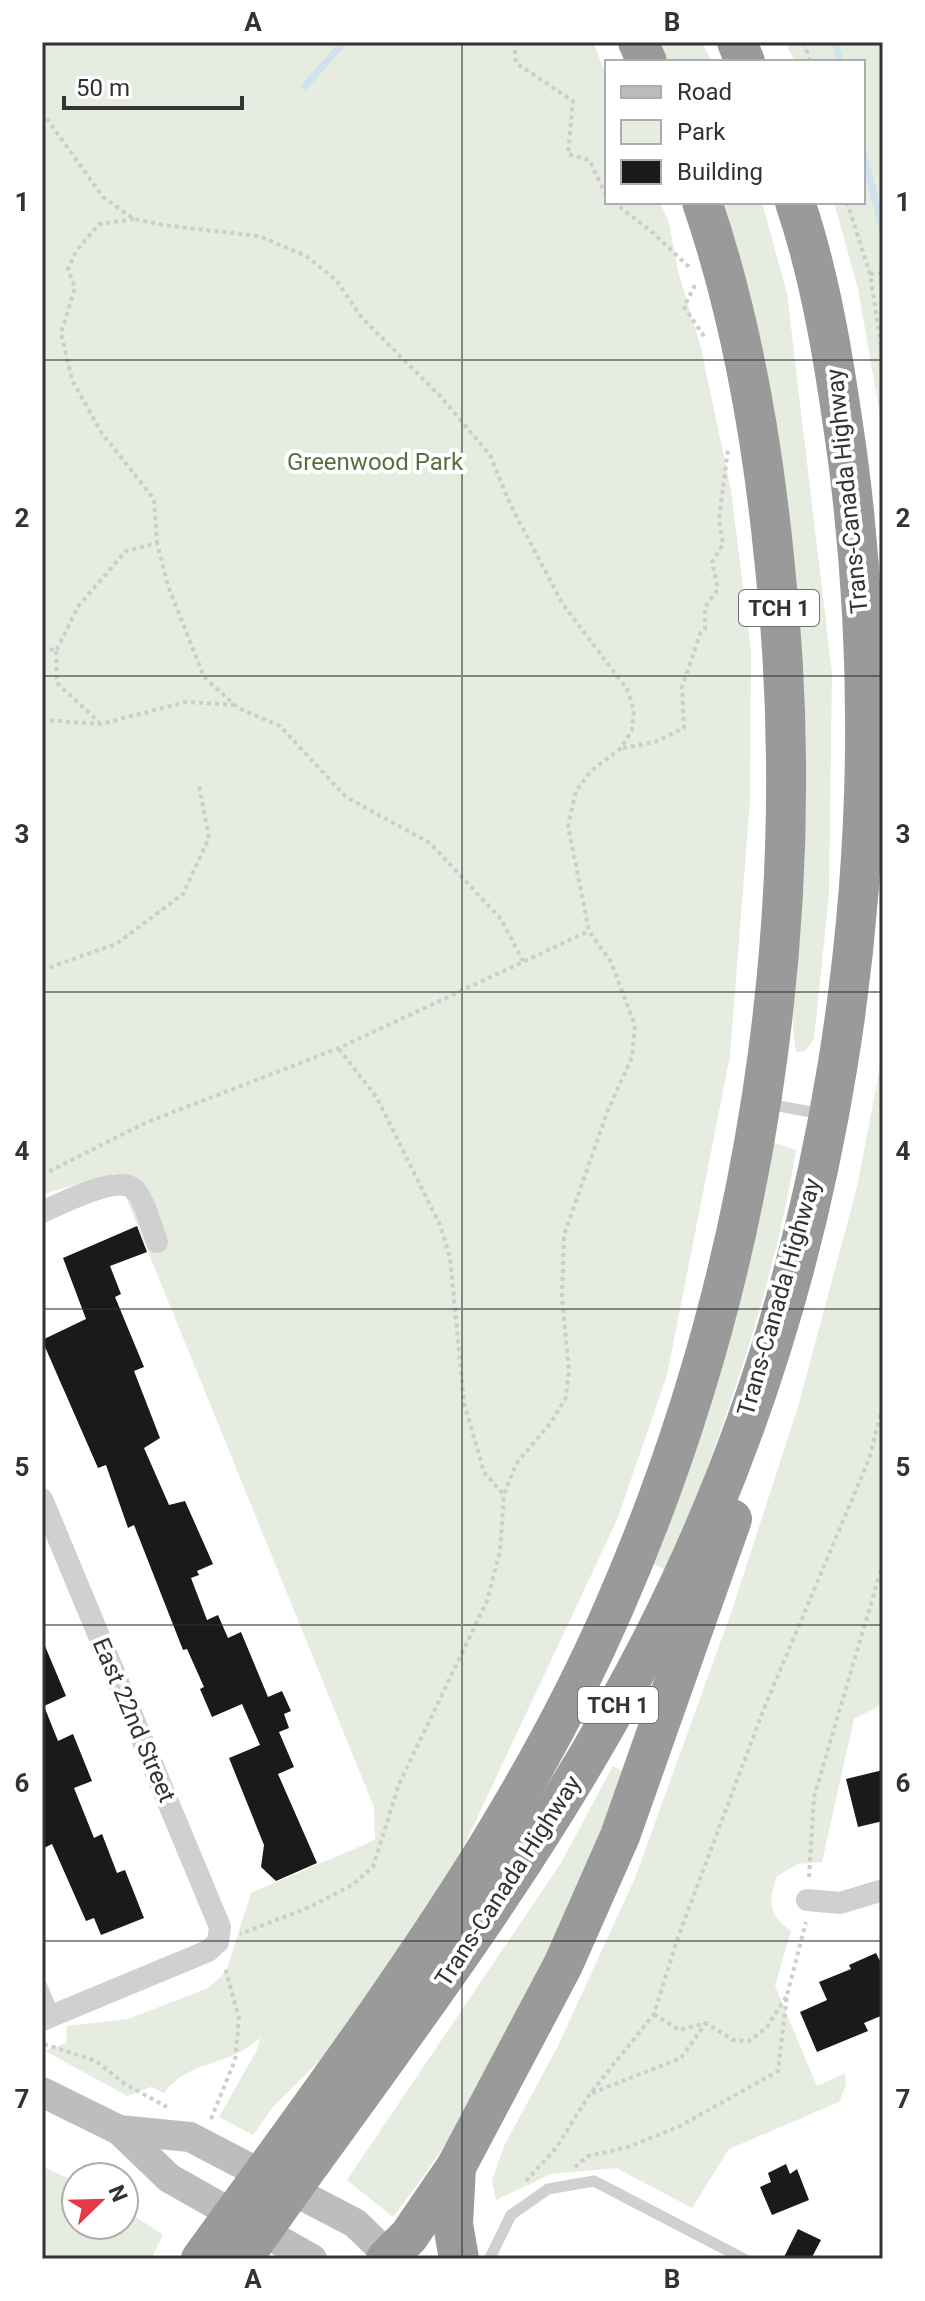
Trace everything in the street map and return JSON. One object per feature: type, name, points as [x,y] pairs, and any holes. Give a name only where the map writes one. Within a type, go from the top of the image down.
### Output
[{"type":"highway","name":"Trans-Canada Highway","points":[[242,2259],[299,2151],[483,1857],[556,1727],[611,1615],[647,1527],[704,1358],[731,1254],[762,1102],[784,878],[785,682],[771,523],[755,415],[737,326],[703,204]]},
{"type":"highway","name":"Trans-Canada Highway","points":[[201,2259],[299,2151],[516,1877],[566,1797],[655,1634],[735,1448],[784,1299],[827,1114],[853,945],[864,777],[865,684],[853,499],[840,402],[822,306],[796,204]]},
{"type":"highway","points":[[390,2258],[409,2236],[456,2167],[563,1965],[620,1836],[748,1472],[778,1356],[811,1193]]},
{"type":"highway","points":[[456,2167],[453,2224],[459,2259]]},
{"type":"main road","points":[[42,2092],[119,2130],[169,2178],[238,2220],[312,2259]]},
{"type":"main road","points":[[119,2130],[190,2137],[271,2188],[355,2223],[390,2258]]},
{"type":"street","points":[[42,1212],[99,1189],[124,1184],[134,1188],[157,1242]]},
{"type":"street","name":"East 22nd Street","points":[[42,1499],[220,1927],[218,1942]]},
{"type":"street","points":[[807,1900],[840,1903],[883,1890]]},
{"type":"street","points":[[47,2016],[208,1951],[218,1942]]},
{"type":"lane","points":[[762,1102],[827,1114]]},
{"type":"lane","points":[[42,1986],[47,2016]]},
{"type":"lane","points":[[490,2258],[511,2215],[548,2189],[594,2181],[744,2259]]},
{"type":"path","points":[[514,42],[516,63],[573,101],[568,154],[589,160],[605,193]]},
{"type":"path","points":[[42,112],[103,197],[134,219]]},
{"type":"path","points":[[616,204],[650,230],[684,265],[700,273],[684,307],[707,340]]},
{"type":"path","points":[[848,204],[870,274],[883,359]]},
{"type":"path","points":[[208,2128],[235,2060],[239,2019],[218,1942],[310,1907],[352,1885],[373,1867],[399,1784],[487,1601],[500,1551],[504,1495],[516,1464],[552,1421],[566,1397],[569,1371],[562,1297],[564,1235],[608,1110],[632,1057],[635,1025],[611,962],[589,931],[568,826],[576,791],[591,771],[621,748],[632,730],[634,710],[627,689],[562,603],[510,504],[490,455],[440,396],[362,318],[336,280],[306,256],[259,236],[134,219],[99,224],[76,251],[68,269],[75,288],[61,333],[80,399],[154,499],[157,543],[168,586],[204,677],[236,705],[280,726],[346,797],[430,843],[501,919],[524,963]]},
{"type":"path","points":[[870,274],[883,273]]},
{"type":"path","points":[[621,748],[655,742],[684,728],[682,687],[700,634],[705,629],[705,607],[718,589],[712,562],[723,544],[719,519],[725,465],[727,451],[735,440]]},
{"type":"path","points":[[101,724],[57,683],[56,651],[79,605],[126,551],[157,543]]},
{"type":"path","points":[[42,647],[56,651]]},
{"type":"path","points":[[42,720],[101,724],[186,702],[236,705]]},
{"type":"path","points":[[42,970],[116,944],[183,894],[209,838],[199,785]]},
{"type":"path","points":[[42,1175],[145,1123],[339,1048],[589,931]]},
{"type":"path","points":[[339,1048],[377,1098],[440,1225],[450,1257],[464,1403],[484,1472],[504,1495]]},
{"type":"path","points":[[511,2215],[524,2183],[556,2148],[590,2094],[654,2014],[677,1940],[763,1711],[869,1459],[883,1405]]},
{"type":"path","points":[[548,2189],[588,2156],[628,2147],[680,2126],[778,2071],[787,1995],[805,1930],[814,1797],[883,1563]]},
{"type":"path","points":[[654,2014],[679,2030],[706,2023],[733,2040],[749,2041],[767,2027],[787,1995]]},
{"type":"path","points":[[590,2094],[681,2058],[706,2023]]},
{"type":"green space","name":"Greenwood Park","points":[[42,42],[593,42],[605,72],[605,204],[661,204],[669,223],[678,271],[701,348],[731,490],[751,650],[750,800],[730,1056],[667,1375],[617,1520],[447,1882],[386,1994],[273,2107],[253,2135],[219,2117],[257,2050],[260,2037],[237,2053],[186,2074],[164,2093],[151,2087],[127,2096],[45,2051],[66,2043],[67,2026],[128,2019],[208,1988],[226,1972],[251,1893],[375,1840],[374,1807],[116,1173],[44,1194]]},
{"type":"green space","points":[[657,42],[702,42],[711,60],[664,60]]},
{"type":"green space","points":[[785,42],[883,42],[883,432],[858,289],[835,204],[865,204],[865,60],[794,60]]},
{"type":"green space","points":[[714,204],[763,204],[787,293],[832,673],[829,895],[814,1039],[805,1051],[796,1052],[793,1027],[801,770]]},
{"type":"green space","points":[[883,1051],[883,1704],[854,1719],[822,1862],[798,1864],[777,1876],[771,1900],[774,1913],[791,1931],[775,1986],[817,2086],[845,2073],[846,2085],[839,2102],[729,2149],[692,2208],[616,2168],[551,2174],[496,2200],[492,2180],[505,2144],[557,2048],[635,1878],[732,1610],[798,1407],[857,1187]]},
{"type":"green space","points":[[776,1143],[796,1150],[774,1258],[726,1417],[669,1572],[648,1561],[701,1433],[763,1190],[764,1148]]},
{"type":"green space","points":[[613,1766],[632,1777],[555,1948],[465,2114],[393,2217],[347,2180],[561,1863]]},
{"type":"green space","points":[[42,2166],[60,2174],[60,2241],[140,2241],[140,2220],[163,2235],[151,2259],[42,2259]]},
{"type":"building","points":[[137,1226],[147,1252],[110,1266],[121,1294],[115,1297],[144,1367],[134,1371],[160,1438],[144,1448],[169,1505],[185,1501],[213,1564],[197,1571],[199,1575],[191,1578],[207,1620],[218,1615],[228,1638],[241,1632],[268,1697],[282,1691],[291,1711],[284,1714],[289,1728],[279,1732],[294,1767],[278,1774],[317,1863],[276,1881],[261,1867],[264,1845],[229,1758],[260,1745],[242,1704],[212,1717],[200,1689],[204,1687],[187,1649],[183,1650],[134,1525],[128,1528],[106,1465],[98,1468],[42,1340],[86,1319],[63,1258]]},
{"type":"building","points":[[42,1639],[66,1696],[44,1706],[58,1741],[73,1734],[92,1781],[74,1788],[94,1838],[102,1834],[117,1873],[125,1870],[144,1918],[101,1935],[94,1918],[86,1921],[52,1844],[42,1849]]},
{"type":"building","points":[[883,1770],[883,1821],[858,1827],[846,1779]]},
{"type":"building","points":[[876,1953],[883,1967],[883,2015],[864,2023],[868,2031],[817,2052],[800,2012],[827,2000],[819,1982],[851,1969],[849,1965]]},
{"type":"building","points":[[786,2164],[790,2174],[797,2169],[809,2200],[772,2215],[760,2187],[771,2182],[768,2173]]},
{"type":"building","points":[[798,2229],[821,2240],[811,2259],[783,2259]]},
{"type":"waterway","points":[[305,86],[344,42]]},
{"type":"waterway","points":[[835,42],[840,60]]},
{"type":"waterway","points":[[865,161],[883,230]]}]
